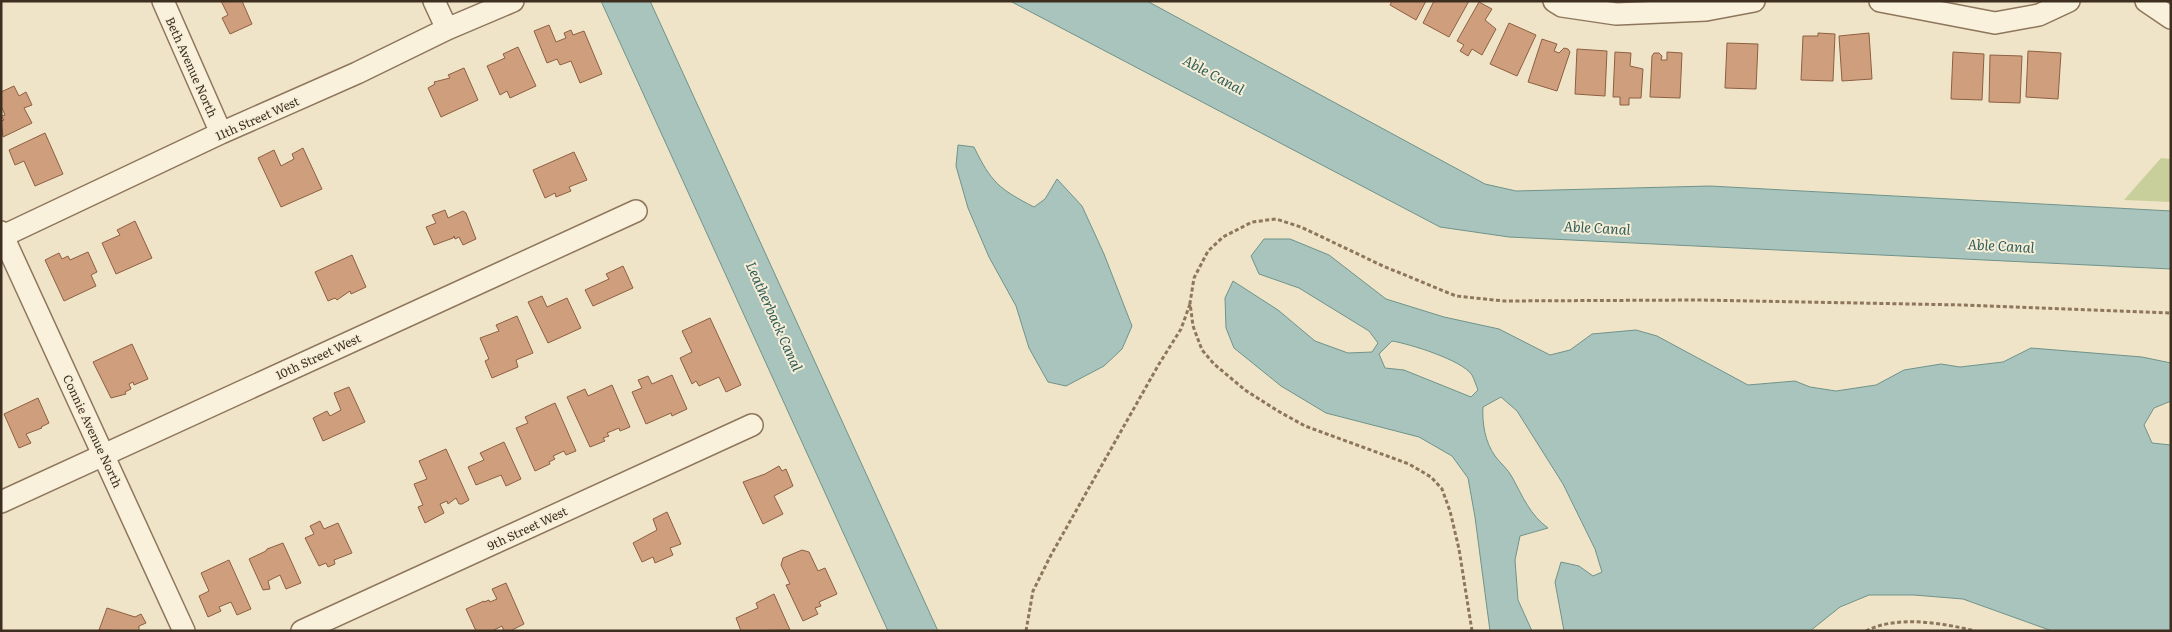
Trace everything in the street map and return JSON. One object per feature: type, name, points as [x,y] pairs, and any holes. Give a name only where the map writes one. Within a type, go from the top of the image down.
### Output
[{"type":"street","name":"Beth Avenue North","points":[[163,1],[221,134]]},
{"type":"street","points":[[434,1],[447,29]]},
{"type":"street","name":"11th Street West","points":[[2,235],[357,73],[447,29],[513,1]]},
{"type":"street","points":[[1554,1],[1562,6],[1616,14],[1706,10],[1729,4],[1754,1]]},
{"type":"street","points":[[1880,1],[1995,23],[2039,15],[2069,1]]},
{"type":"street","points":[[2146,1],[2171,18]]},
{"type":"street","name":"10th Street West","points":[[1,502],[636,211]]},
{"type":"street","name":"Connie Avenue North","points":[[2,235],[184,631]]},
{"type":"street","name":"9th Street West","points":[[302,631],[752,425]]},
{"type":"path","points":[[1026,631],[1033,591],[1051,555],[1180,329],[1190,303],[1194,278],[1208,251],[1223,237],[1252,222],[1276,220],[1301,227],[1382,266],[1456,296],[1504,301],[1708,300],[1983,306],[2171,313]]},
{"type":"path","points":[[1190,303],[1193,326],[1202,350],[1214,364],[1245,390],[1305,426],[1409,464],[1431,477],[1442,489],[1450,511],[1459,549],[1472,631]]},
{"type":"path","points":[[1866,631],[1901,622],[1942,623],[1975,631]]},
{"type":"green space","points":[[2161,158],[2171,159],[2171,202],[2124,200]]},
{"type":"water","name":"Leatherback Canal","points":[[601,1],[650,1],[938,631],[888,631]]},
{"type":"water","name":"Able Canal","points":[[1010,1],[1147,1],[1485,184],[1516,191],[1710,186],[2171,211],[2171,269],[1509,237],[1440,227]]},
{"type":"water","points":[[958,145],[974,147],[991,177],[997,183],[1012,195],[1034,207],[1045,199],[1057,179],[1082,206],[1104,254],[1132,326],[1122,349],[1104,366],[1066,386],[1048,382],[1029,348],[1016,306],[989,257],[968,208],[956,166]]},
{"type":"water","points":[[1264,239],[1290,239],[1329,255],[1386,299],[1444,317],[1499,329],[1550,355],[1570,350],[1592,334],[1636,330],[1657,336],[1748,385],[1795,381],[1810,387],[1836,391],[1876,385],[1904,370],[1941,364],[1960,367],[2003,362],[2031,348],[2142,357],[2171,363],[2171,401],[2154,408],[2144,425],[2152,443],[2171,445],[2171,631],[2052,631],[1963,599],[1914,595],[1869,595],[1840,607],[1810,631],[1564,631],[1555,582],[1561,562],[1579,566],[1593,576],[1602,572],[1595,549],[1563,484],[1517,411],[1501,397],[1483,407],[1487,439],[1497,459],[1510,474],[1536,517],[1548,528],[1520,536],[1515,560],[1518,600],[1532,631],[1490,631],[1468,478],[1452,456],[1419,437],[1326,413],[1281,386],[1234,348],[1226,328],[1225,298],[1233,281],[1278,310],[1315,341],[1348,353],[1372,352],[1378,343],[1369,331],[1299,288],[1259,274],[1251,256]],"holes":[[[1392,341],[1435,353],[1458,364],[1472,375],[1478,390],[1471,397],[1404,370],[1385,368],[1379,354]]]},
{"type":"building","points":[[221,1],[242,1],[252,24],[230,34],[222,18],[228,15]]},
{"type":"building","points":[[1392,1],[1426,1],[1416,20],[1390,5]]},
{"type":"building","points":[[1434,1],[1469,1],[1449,37],[1423,23]]},
{"type":"building","points":[[1479,2],[1492,9],[1485,20],[1496,29],[1482,55],[1472,49],[1468,56],[1460,51],[1464,45],[1457,41]]},
{"type":"building","points":[[1509,23],[1536,35],[1517,76],[1490,64]]},
{"type":"building","points":[[549,25],[556,42],[566,38],[564,33],[571,30],[573,35],[584,31],[602,74],[580,83],[571,61],[560,65],[557,59],[547,63],[534,31]]},
{"type":"building","points":[[1818,33],[1835,34],[1833,81],[1801,80],[1803,36],[1818,36]]},
{"type":"building","points":[[1869,33],[1872,79],[1842,81],[1839,36]]},
{"type":"building","points":[[1542,39],[1557,44],[1554,51],[1559,53],[1564,48],[1570,52],[1557,91],[1528,82]]},
{"type":"building","points":[[1727,43],[1758,44],[1756,89],[1725,88]]},
{"type":"building","points":[[518,47],[536,86],[510,98],[507,91],[500,95],[487,66],[505,58],[503,54]]},
{"type":"building","points":[[1577,49],[1607,51],[1605,96],[1575,94]]},
{"type":"building","points":[[2028,51],[2061,53],[2058,99],[2026,97]]},
{"type":"building","points":[[1615,52],[1631,53],[1630,66],[1643,69],[1641,98],[1629,98],[1629,105],[1620,105],[1620,97],[1613,97]]},
{"type":"building","points":[[1667,52],[1682,53],[1680,98],[1650,97],[1652,56],[1654,53],[1659,53],[1662,56],[1661,60],[1667,60]]},
{"type":"building","points":[[1953,52],[1984,54],[1982,100],[1951,99]]},
{"type":"building","points":[[1990,55],[2022,56],[2020,103],[1989,102]]},
{"type":"building","points":[[464,68],[478,100],[441,117],[428,88],[435,84],[434,82],[450,78],[448,75]]},
{"type":"building","points":[[14,86],[19,96],[26,92],[32,105],[24,108],[32,123],[3,137],[1,121],[4,120],[1,116],[5,115],[1,106],[1,92]]},
{"type":"building","points":[[45,133],[63,174],[35,186],[24,161],[15,165],[9,150]]},
{"type":"building","points":[[303,148],[322,189],[281,207],[258,158],[274,150],[281,166],[294,159],[292,154]]},
{"type":"building","points":[[574,152],[587,180],[569,187],[571,191],[556,197],[555,193],[545,198],[533,170]]},
{"type":"building","points":[[445,210],[448,218],[463,211],[466,213],[476,239],[463,245],[459,237],[455,239],[454,236],[434,245],[426,227],[436,223],[432,215]]},
{"type":"building","points":[[135,221],[152,258],[116,274],[102,243],[120,235],[117,230]]},
{"type":"building","points":[[88,252],[97,272],[91,275],[96,286],[64,301],[45,260],[59,253],[62,259],[68,256],[70,260]]},
{"type":"building","points":[[352,255],[366,287],[351,294],[350,291],[337,300],[335,298],[328,301],[315,272]]},
{"type":"building","points":[[623,266],[633,288],[593,306],[585,290],[609,279],[606,274]]},
{"type":"building","points":[[542,296],[547,307],[567,298],[581,328],[548,343],[528,302]]},
{"type":"building","points":[[517,316],[533,353],[516,360],[518,367],[492,378],[485,361],[489,359],[480,338],[499,331],[496,325]]},
{"type":"building","points":[[710,318],[741,385],[726,392],[719,377],[699,386],[696,381],[692,384],[680,358],[692,352],[682,331]]},
{"type":"building","points":[[132,344],[148,379],[134,385],[133,382],[129,384],[131,389],[125,392],[126,394],[111,398],[93,362]]},
{"type":"building","points":[[672,375],[687,409],[672,416],[671,413],[646,424],[632,392],[642,388],[638,380],[648,376],[652,384]]},
{"type":"building","points":[[612,385],[630,427],[620,431],[619,428],[607,433],[609,436],[603,438],[605,441],[590,447],[567,397],[585,389],[588,396]]},
{"type":"building","points":[[349,387],[365,422],[323,441],[313,418],[327,411],[330,416],[341,410],[334,393]]},
{"type":"building","points":[[38,398],[49,423],[26,434],[31,443],[19,448],[4,414]]},
{"type":"building","points":[[555,403],[576,451],[566,455],[564,451],[553,456],[555,459],[549,462],[550,464],[535,471],[516,428],[528,423],[525,417]]},
{"type":"building","points":[[504,442],[521,479],[506,486],[501,475],[476,485],[468,467],[484,460],[480,453]]},
{"type":"building","points":[[446,449],[469,500],[459,504],[456,498],[448,504],[447,501],[440,504],[444,513],[425,523],[418,507],[423,505],[414,484],[427,479],[419,461]]},
{"type":"building","points":[[779,466],[782,471],[786,469],[793,486],[774,496],[783,514],[763,524],[743,482],[765,474]]},
{"type":"building","points":[[667,512],[681,544],[670,548],[673,555],[655,563],[653,557],[642,562],[633,543],[657,530],[653,519]]},
{"type":"building","points":[[320,521],[324,529],[338,523],[352,553],[334,560],[335,564],[328,567],[326,563],[319,566],[305,538],[314,534],[310,526]]},
{"type":"building","points":[[283,543],[301,583],[286,589],[280,575],[268,581],[270,589],[263,590],[249,559]]},
{"type":"building","points":[[802,550],[809,552],[818,571],[825,568],[837,594],[819,602],[821,606],[815,608],[818,614],[803,621],[786,585],[790,584],[781,565],[783,558]]},
{"type":"building","points":[[229,560],[251,609],[237,615],[231,602],[219,607],[221,611],[208,617],[199,596],[209,591],[201,573]]},
{"type":"building","points":[[506,583],[524,624],[510,631],[504,631],[502,626],[492,631],[476,631],[466,609],[484,601],[489,600],[490,602],[497,599],[492,589]]},
{"type":"building","points":[[774,594],[790,630],[741,631],[736,618],[758,608],[756,603]]},
{"type":"building","points":[[107,608],[135,617],[141,614],[146,623],[139,626],[139,631],[99,630]]}]
